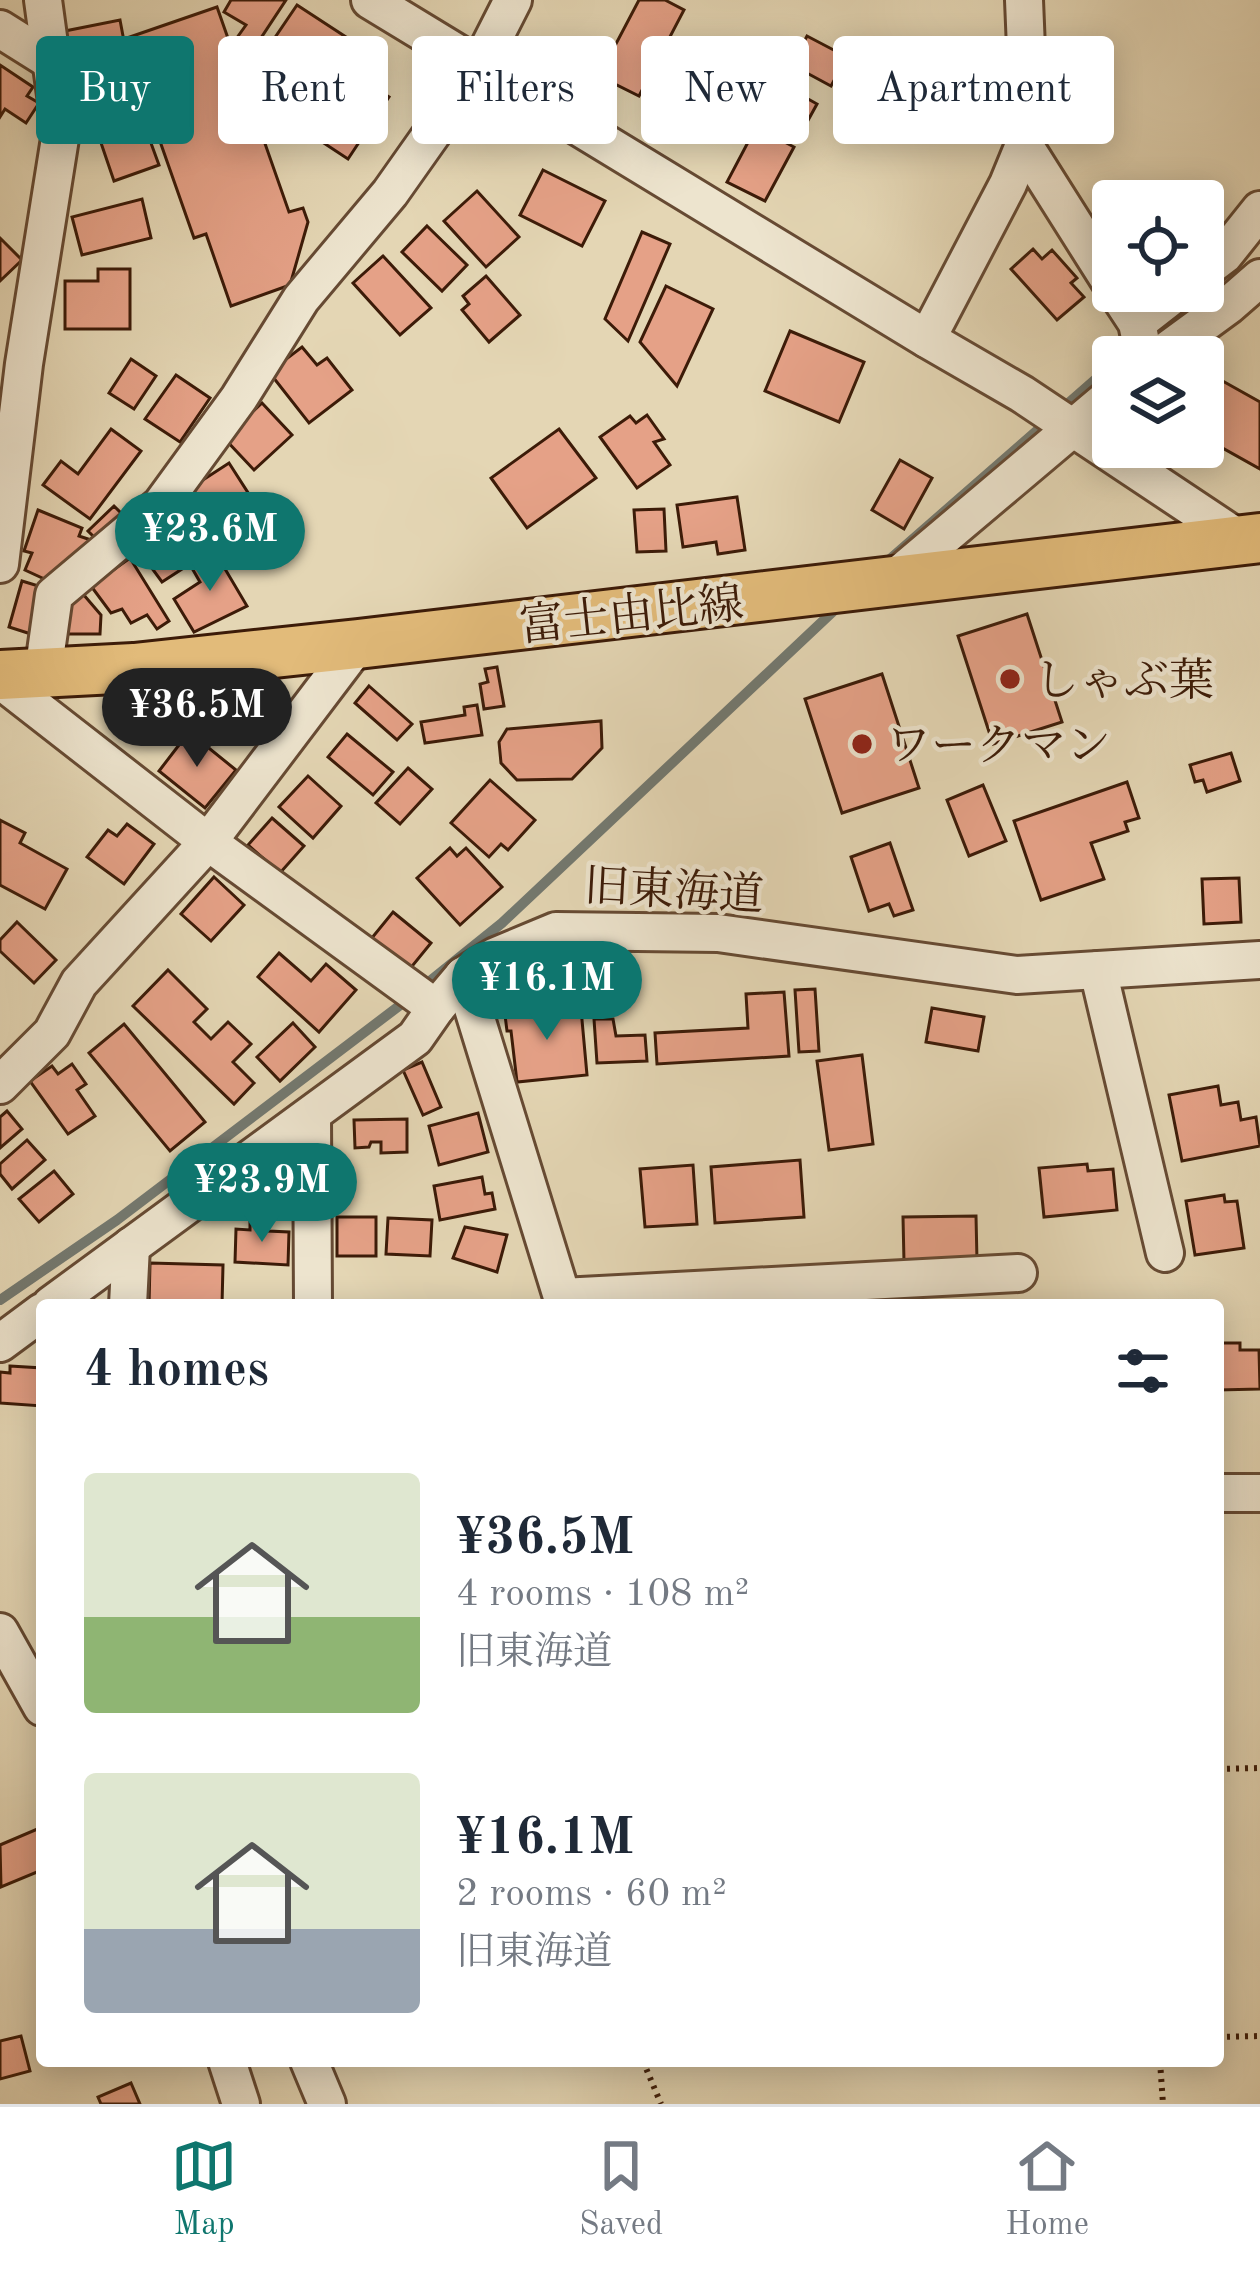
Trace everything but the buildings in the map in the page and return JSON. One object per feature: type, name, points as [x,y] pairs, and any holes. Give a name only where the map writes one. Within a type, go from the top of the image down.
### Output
[{"type":"main road","name":"富士由比線","points":[[14,676],[358,644],[1250,539]]},
{"type":"street","points":[[43,0],[48,36]]},
{"type":"street","points":[[370,0],[428,36]]},
{"type":"street","points":[[495,36],[513,0]]},
{"type":"street","points":[[927,340],[1024,145],[1028,97],[1024,16],[993,0]]},
{"type":"street","points":[[0,29],[36,52]]},
{"type":"street","points":[[0,564],[15,327],[58,144]]},
{"type":"street","points":[[425,144],[302,299],[239,398],[161,506],[54,595],[14,676],[208,842],[436,1008]]},
{"type":"street","points":[[604,144],[1022,394],[1068,428],[1250,539]]},
{"type":"street","points":[[1024,145],[1092,252]]},
{"type":"street","points":[[1224,254],[1260,210]]},
{"type":"street","points":[[1187,336],[1260,278]]},
{"type":"street","points":[[1143,336],[1162,312]]},
{"type":"street","points":[[890,583],[1092,410]]},
{"type":"street","points":[[0,1085],[52,1033],[79,983],[208,842],[358,644]]},
{"type":"street","name":"旧東海道","points":[[59,1299],[415,1038],[464,976],[496,956],[556,931],[718,934],[1017,975],[1259,965]]},
{"type":"street","points":[[1098,970],[1165,1253]]},
{"type":"street","points":[[464,976],[562,1297],[1018,1273]]},
{"type":"street","points":[[312,1116],[313,1299]]},
{"type":"street","points":[[128,1299],[131,1246]]},
{"type":"street","points":[[0,1343],[36,1316]]},
{"type":"street","points":[[1224,1493],[1260,1493]]},
{"type":"street","points":[[0,1632],[36,1696]]},
{"type":"street","points":[[229,2067],[241,2104]]},
{"type":"street","points":[[312,2067],[327,2104]]},
{"type":"path","points":[[1224,1769],[1260,1768]]},
{"type":"path","points":[[1224,2037],[1260,2036]]},
{"type":"path","points":[[646,2067],[661,2104]]},
{"type":"path","points":[[1160,2067],[1163,2104]]},
{"type":"waterway","points":[[882,566],[1092,382]]},
{"type":"waterway","points":[[0,1300],[117,1220],[502,923],[842,603]]},
{"type":"place","name":"しゃぶ葉","points":[[1010,679]]},
{"type":"place","name":"ワークマン","points":[[862,744]]}]
